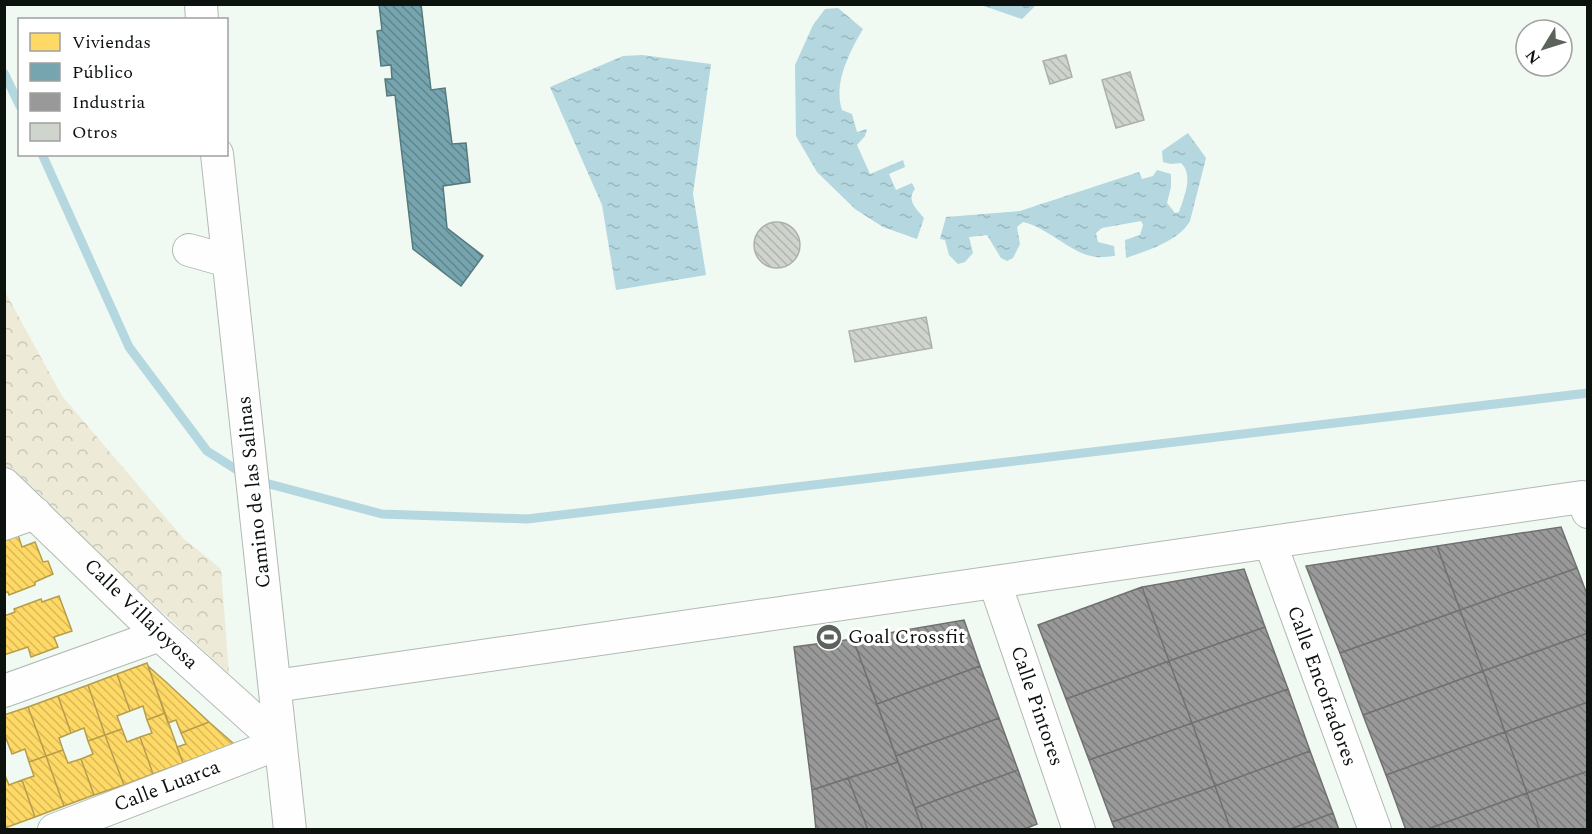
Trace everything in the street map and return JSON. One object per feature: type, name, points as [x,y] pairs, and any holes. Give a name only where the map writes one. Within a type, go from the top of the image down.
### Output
[{"type":"street","name":"Camino de las Salinas","points":[[217,156],[290,830]]},
{"type":"street","points":[[189,250],[228,261]]},
{"type":"street","name":"Calle Villajoyosa","points":[[4,484],[160,634],[280,743]]},
{"type":"street","points":[[275,686],[1270,542],[1585,505]]},
{"type":"street","points":[[4,524],[35,513]]},
{"type":"street","name":"Calle Encofradores","points":[[1270,542],[1375,830]]},
{"type":"street","name":"Calle Pintores","points":[[995,583],[1079,830]]},
{"type":"street","points":[[4,691],[160,634]]},
{"type":"street","name":"Calle Luarca","points":[[54,830],[280,743]]},
{"type":"green space","points":[[4,290],[62,396],[184,539],[221,569],[229,674],[5,466]]},
{"type":"water","points":[[981,5],[1036,5],[1022,19]]},
{"type":"water","points":[[838,8],[863,29],[848,57],[841,78],[842,110],[852,114],[857,132],[867,129],[865,136],[857,145],[870,174],[903,160],[905,167],[889,174],[896,190],[912,183],[915,189],[911,197],[912,201],[924,218],[917,239],[883,227],[855,209],[817,172],[796,136],[795,65],[813,25],[825,9]]},
{"type":"water","points":[[642,55],[711,64],[693,194],[706,275],[616,290],[602,205],[550,87],[623,56]]},
{"type":"water","points":[[1188,133],[1206,158],[1190,221],[1170,240],[1152,248],[1126,258],[1125,240],[1140,235],[1143,225],[1141,221],[1102,228],[1096,233],[1098,242],[1114,246],[1115,256],[1087,255],[1033,225],[1023,222],[1017,227],[1020,244],[1013,258],[1007,261],[1001,258],[987,235],[969,237],[973,253],[965,262],[958,264],[949,255],[945,240],[940,239],[946,217],[1020,211],[1139,172],[1142,179],[1153,176],[1157,170],[1171,174],[1167,203],[1175,213],[1179,212],[1187,186],[1187,174],[1181,163],[1163,162],[1162,151]]},
{"type":"building: Viviendas","points":[[18,535],[22,547],[35,542],[43,562],[48,561],[53,574],[35,582],[35,585],[9,595],[8,592],[4,593],[4,540]]},
{"type":"building: Viviendas","points":[[59,596],[72,631],[54,637],[58,647],[31,657],[28,647],[4,655],[4,616],[15,612],[14,609],[41,599],[42,602]]},
{"type":"building: Viviendas","points":[[147,663],[165,713],[147,720],[143,706],[130,711],[117,674]]},
{"type":"building: Viviendas","points":[[148,666],[209,722],[181,733],[176,720],[168,723]]},
{"type":"building: Viviendas","points":[[117,674],[130,711],[117,716],[122,729],[105,735],[88,685]]},
{"type":"building: Viviendas","points":[[88,685],[105,735],[88,741],[84,728],[71,733],[58,696]]},
{"type":"building: Viviendas","points":[[58,696],[71,733],[59,738],[63,750],[46,756],[28,707]]},
{"type":"building: Viviendas","points":[[28,707],[46,756],[29,762],[25,749],[12,754],[4,733],[4,715]]},
{"type":"building: Viviendas","points":[[165,713],[183,763],[153,774],[140,737],[152,733],[147,720]]},
{"type":"building: Viviendas","points":[[209,722],[234,744],[183,763],[177,747],[186,744],[181,733]]},
{"type":"building: Viviendas","points":[[122,729],[127,742],[140,737],[153,774],[124,785],[105,735]]},
{"type":"building: Viviendas","points":[[105,735],[124,785],[94,795],[81,759],[93,754],[88,741]]},
{"type":"building: Viviendas","points":[[63,750],[68,763],[81,759],[94,795],[64,806],[46,756]]},
{"type":"building: Viviendas","points":[[46,756],[64,806],[35,817],[22,780],[34,776],[29,762]]},
{"type":"building: Viviendas","points":[[4,773],[9,785],[22,780],[35,817],[5,828]]},
{"type":"building: Público","points":[[379,4],[421,4],[431,90],[445,88],[452,144],[466,143],[470,182],[443,186],[447,228],[483,256],[461,286],[413,249],[395,95],[387,96],[385,79],[392,79],[391,65],[381,66],[377,31],[382,30]]},
{"type":"building: Industria","points":[[1561,527],[1577,568],[1460,610],[1437,546]]},
{"type":"building: Industria","points":[[1437,546],[1460,610],[1340,653],[1306,566]]},
{"type":"building: Industria","points":[[1577,568],[1588,597],[1588,633],[1483,671],[1460,610]]},
{"type":"building: Industria","points":[[1244,569],[1265,627],[1169,661],[1142,587]]},
{"type":"building: Industria","points":[[1142,587],[1169,661],[1066,699],[1038,625]]},
{"type":"building: Industria","points":[[1460,610],[1483,671],[1363,715],[1340,653]]},
{"type":"building: Industria","points":[[964,620],[980,666],[877,704],[853,639]]},
{"type":"building: Industria","points":[[1265,627],[1288,689],[1192,723],[1169,661]]},
{"type":"building: Industria","points":[[1588,633],[1588,702],[1505,732],[1483,671]]},
{"type":"building: Industria","points":[[853,639],[898,762],[812,790],[794,647]]},
{"type":"building: Industria","points":[[1169,661],[1192,723],[1089,760],[1066,699]]},
{"type":"building: Industria","points":[[980,666],[999,718],[896,756],[877,704]]},
{"type":"building: Industria","points":[[1483,671],[1505,732],[1386,775],[1363,715]]},
{"type":"building: Industria","points":[[1288,689],[1310,751],[1215,786],[1192,723]]},
{"type":"building: Industria","points":[[1588,702],[1588,771],[1527,793],[1505,732]]},
{"type":"building: Industria","points":[[999,718],[1018,770],[915,808],[896,756]]},
{"type":"building: Industria","points":[[1192,723],[1215,786],[1112,822],[1089,760]]},
{"type":"building: Industria","points":[[1505,732],[1527,793],[1425,830],[1406,830],[1386,775]]},
{"type":"building: Industria","points":[[1310,751],[1333,813],[1288,830],[1231,830],[1215,786]]},
{"type":"building: Industria","points":[[898,762],[923,830],[868,830],[848,778]]},
{"type":"building: Industria","points":[[1018,770],[1037,824],[1022,830],[923,830],[915,808]]},
{"type":"building: Industria","points":[[1588,771],[1588,830],[1540,830],[1527,793]]},
{"type":"building: Industria","points":[[848,778],[868,830],[816,830],[812,790]]},
{"type":"building: Industria","points":[[1215,786],[1231,830],[1115,830],[1112,822]]},
{"type":"building: Industria","points":[[1527,793],[1540,830],[1425,830]]},
{"type":"building: Industria","points":[[1333,813],[1339,830],[1288,830]]},
{"type":"building: Otros","points":[[1066,55],[1072,77],[1050,84],[1043,61]]},
{"type":"building: Otros","points":[[1130,72],[1144,120],[1116,128],[1102,80]]},
{"type":"building: Otros","points":[[777,222],[793,229],[800,245],[793,261],[777,268],[761,261],[754,245],[761,229]]},
{"type":"building: Otros","points":[[926,317],[932,348],[855,362],[849,331]]},
{"type":"waterway","points":[[4,73],[18,102]]},
{"type":"waterway","points":[[43,156],[129,347],[207,451],[245,475]]},
{"type":"waterway","points":[[258,481],[382,514],[527,519],[1588,393]]},
{"type":"place","name":"Goal Crossfit","points":[[829,637]]}]
